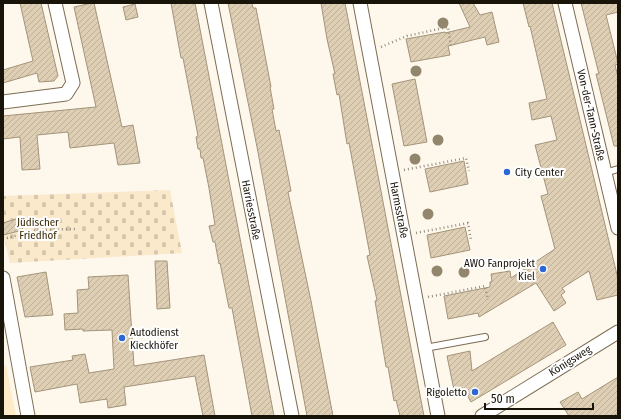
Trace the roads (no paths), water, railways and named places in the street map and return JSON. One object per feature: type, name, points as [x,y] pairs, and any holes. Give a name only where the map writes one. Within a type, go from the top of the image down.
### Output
[{"type":"street","points":[[3,102],[66,94],[73,83],[55,3]]},
{"type":"street","name":"Harriesstraße","points":[[210,3],[292,416]]},
{"type":"street","name":"Harmsstraße","points":[[360,3],[438,416]]},
{"type":"street","name":"Von-der-Tann-Straße","points":[[565,3],[618,228]]},
{"type":"street","points":[[3,278],[28,416]]},
{"type":"street","name":"Königsweg","points":[[482,416],[618,332]]},
{"type":"lane","points":[[605,173],[618,169]]},
{"type":"lane","points":[[425,348],[484,337]]},
{"type":"place","name":"City Center","points":[[507,172]]},
{"type":"place","name":"AWO Fanprojekt Kiel","points":[[543,269]]},
{"type":"place","name":"Autodienst Kieckhöfer","points":[[122,338]]},
{"type":"place","name":"Rigoletto","points":[[475,392]]},
{"type":"park label","name":"Jüdischer Friedhof","points":[[38,228]]}]
